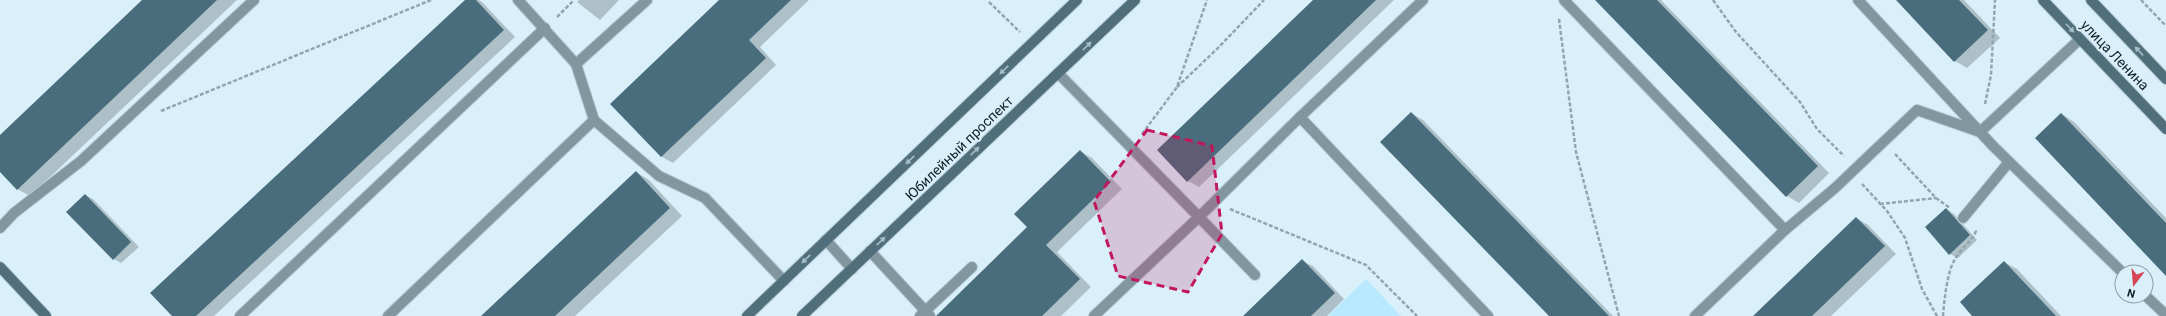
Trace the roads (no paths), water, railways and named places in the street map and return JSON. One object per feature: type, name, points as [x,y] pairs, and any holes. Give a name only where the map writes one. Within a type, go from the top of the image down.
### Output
[{"type":"main road","name":"Юбилейный проспект","points":[[747,316],[1077,0]]},
{"type":"main road","name":"Юбилейный проспект","points":[[802,316],[1135,0]]},
{"type":"main road","name":"улица Ленина","points":[[2043,0],[2166,130]]},
{"type":"main road","name":"улица Ленина","points":[[2091,0],[2166,79]]},
{"type":"main road","points":[[0,268],[46,316]]},
{"type":"lane","points":[[0,228],[14,212],[81,161],[254,0]]},
{"type":"lane","points":[[518,0],[545,28],[576,64],[594,120],[659,176],[705,198],[784,281]]},
{"type":"lane","points":[[576,64],[648,0]]},
{"type":"lane","points":[[1094,316],[1199,217],[1300,117],[1423,0]]},
{"type":"lane","points":[[1564,0],[1785,230]]},
{"type":"lane","points":[[1858,0],[2009,162],[2114,264]]},
{"type":"lane","points":[[240,316],[545,28]]},
{"type":"lane","points":[[1980,132],[2080,39]]},
{"type":"lane","points":[[1058,72],[1255,276]]},
{"type":"lane","points":[[1695,316],[1785,230],[1853,171],[1917,110],[1980,132]]},
{"type":"lane","points":[[1300,117],[1488,316]]},
{"type":"lane","points":[[388,316],[594,120]]},
{"type":"lane","points":[[1963,218],[2009,162]]},
{"type":"lane","points":[[826,240],[852,269]]},
{"type":"lane","points":[[870,251],[925,314],[972,267]]},
{"type":"lane","points":[[2154,304],[2166,315]]}]
